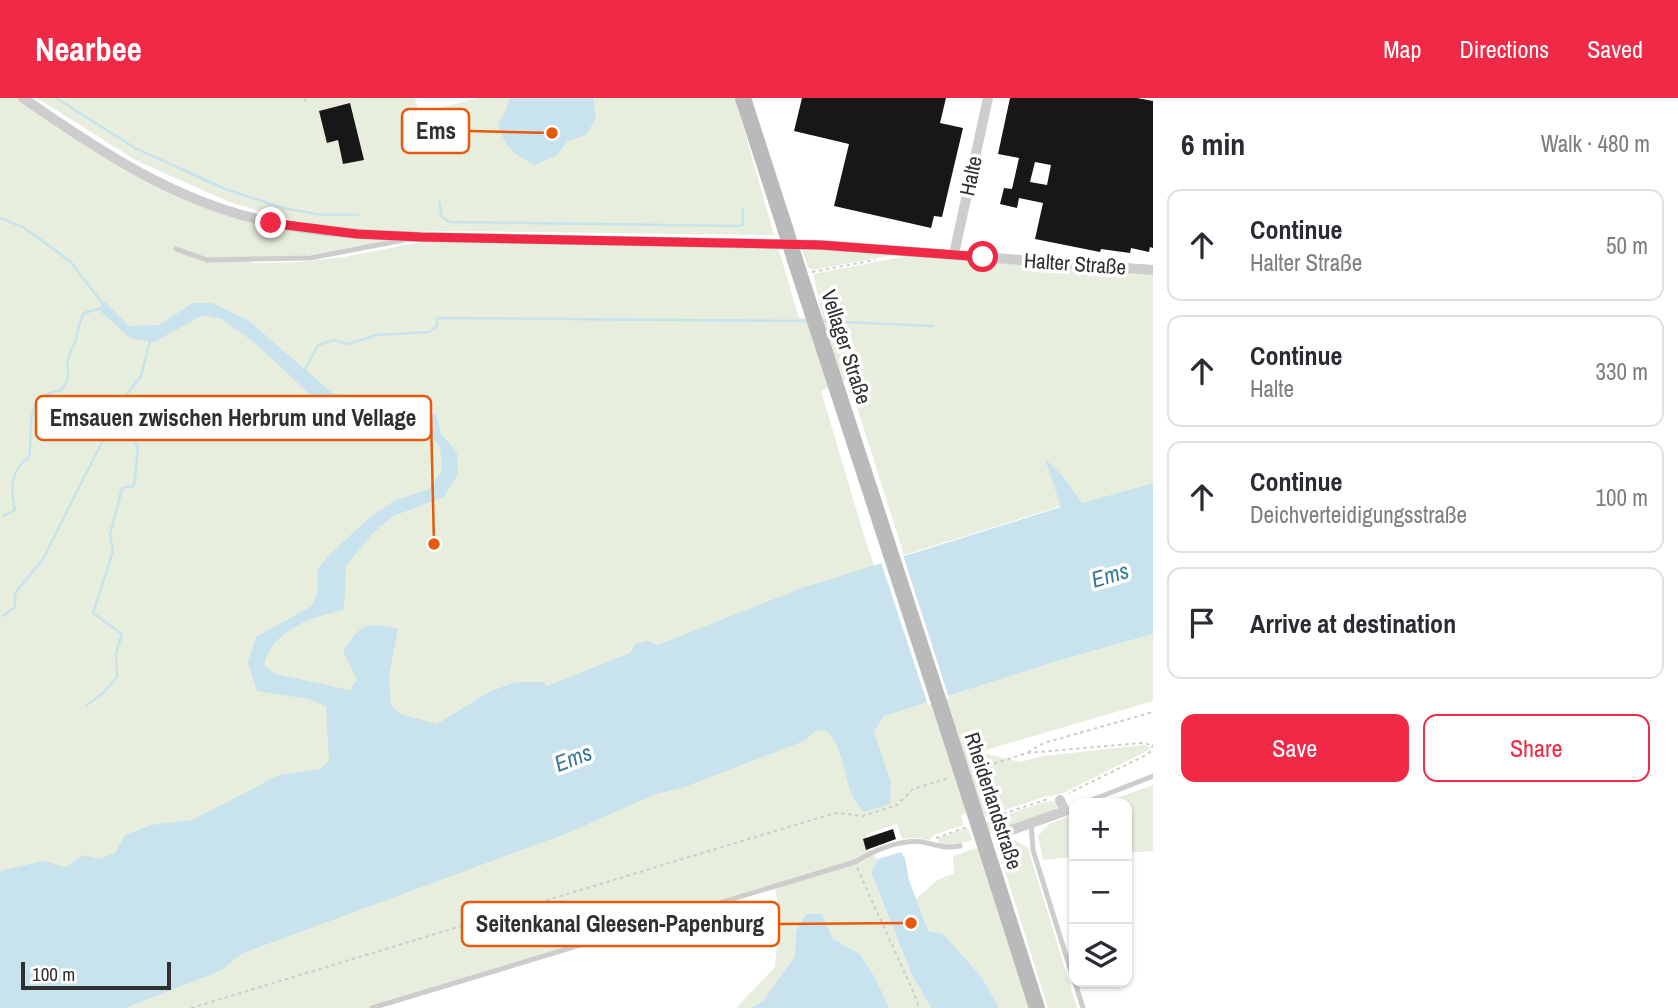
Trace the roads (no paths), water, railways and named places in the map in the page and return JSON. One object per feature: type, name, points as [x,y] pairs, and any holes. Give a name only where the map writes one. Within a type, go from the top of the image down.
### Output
[{"type":"main road","name":"Vellager Straße","points":[[743,98],[795,260],[806,280],[908,608]]},
{"type":"main road","name":"Rheiderlandstraße","points":[[908,608],[980,821],[1037,1008]]},
{"type":"street","points":[[23,98],[84,141],[134,170],[222,209],[271,223],[357,234],[421,237]]},
{"type":"street","name":"Halte","points":[[954,254],[988,98]]},
{"type":"street","name":"Halter Straße","points":[[421,237],[789,244],[1153,270]]},
{"type":"street","points":[[1009,831],[1066,806]]},
{"type":"lane","points":[[176,249],[207,260],[310,258],[421,237]]},
{"type":"lane","points":[[1097,798],[1153,776]]},
{"type":"lane","points":[[1031,823],[1033,850],[1069,965]]},
{"type":"lane","points":[[372,1008],[855,862],[870,853],[905,843],[951,848],[960,846]]},
{"type":"lane","points":[[1076,987],[1083,1008]]},
{"type":"water","points":[[510,98],[593,98],[596,118],[586,135],[568,141],[557,155],[535,165],[507,145],[498,124]]},
{"type":"water","points":[[105,302],[129,326],[159,325],[193,303],[212,303],[249,321],[332,393],[436,414],[441,434],[457,452],[458,474],[444,497],[393,516],[373,533],[346,566],[344,610],[320,616],[295,627],[276,642],[264,665],[275,674],[350,690],[357,680],[343,651],[349,642],[365,627],[398,629],[389,676],[391,705],[400,714],[437,724],[489,692],[516,682],[544,682],[547,686],[630,653],[635,644],[647,641],[658,645],[802,588],[1061,507],[1045,459],[1063,476],[1082,503],[1153,483],[1153,634],[1057,661],[884,716],[874,732],[891,783],[890,804],[863,812],[851,793],[832,736],[826,730],[816,731],[804,741],[682,788],[656,794],[565,834],[243,953],[220,971],[125,1008],[0,1008],[0,872],[44,861],[65,867],[84,855],[99,859],[115,853],[125,835],[151,825],[192,820],[279,775],[320,769],[329,761],[326,706],[309,699],[257,691],[248,662],[256,637],[312,606],[318,591],[317,571],[329,555],[367,520],[395,500],[428,490],[442,471],[440,447],[426,429],[401,419],[331,408],[317,401],[255,343],[222,319],[203,315],[154,342],[130,338],[98,309]]},
{"type":"water","points":[[901,852],[928,931],[943,934],[983,979],[999,1008],[931,1008],[911,973],[871,872],[878,859]]},
{"type":"water","points":[[806,914],[822,914],[833,939],[860,954],[876,979],[889,1008],[751,1008],[763,1001],[795,956],[796,931]]},
{"type":"waterway","points":[[56,98],[135,148],[225,189],[283,208],[323,215],[358,215]]},
{"type":"waterway","points":[[439,202],[442,217],[450,222],[740,226],[743,224],[743,209]]},
{"type":"waterway","points":[[0,218],[23,227],[70,261],[103,304]]},
{"type":"waterway","points":[[3,516],[15,510],[13,480],[18,468],[29,457],[34,407],[39,399],[60,391],[64,386],[68,378],[69,357],[84,313],[98,309]]},
{"type":"waterway","points":[[305,370],[318,345],[334,340],[348,344],[377,335],[429,332],[437,326],[437,318],[808,321]]},
{"type":"waterway","points":[[821,321],[933,326]]},
{"type":"waterway","points":[[3,616],[15,607],[15,593],[43,559],[104,438],[125,410],[126,395],[141,376],[150,341]]},
{"type":"waterway","points":[[87,705],[103,693],[117,677],[116,653],[122,634],[93,613],[113,551],[110,535],[122,488],[134,486],[138,448],[135,442],[142,424],[134,423],[125,410]]},
{"type":"place","name":"Ems","points":[[552,133]]},
{"type":"place","name":"Emsauen zwischen Herbrum und Vellage","points":[[434,544]]},
{"type":"place","name":"Seitenkanal Gleesen-Papenburg","points":[[911,923]]}]
